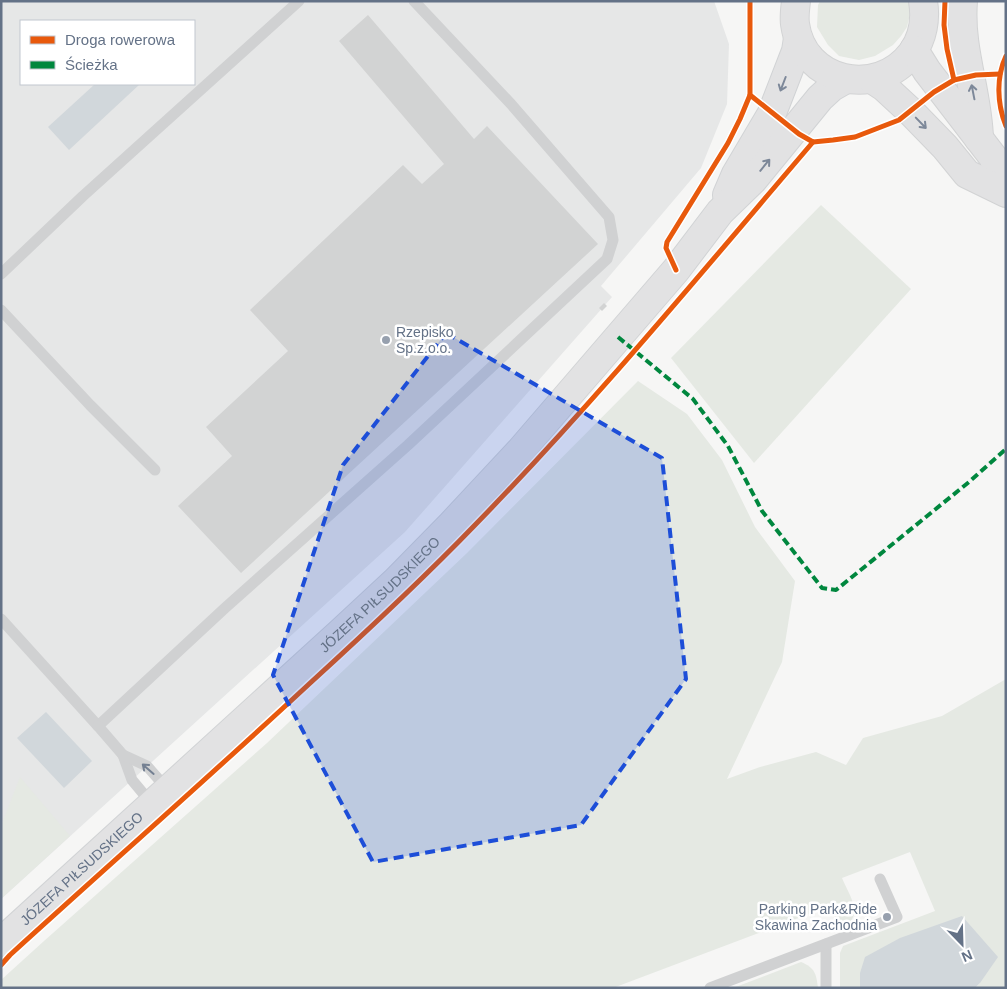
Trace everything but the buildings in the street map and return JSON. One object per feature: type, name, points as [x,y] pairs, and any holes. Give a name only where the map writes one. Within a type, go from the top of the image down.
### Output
[{"type":"main road","points":[[796,1],[794,12],[798,38],[812,60],[833,75],[859,79],[884,87],[945,147],[967,174],[1006,193]]},
{"type":"main road","points":[[923,1],[924,25],[914,50],[927,71],[993,157],[1006,193]]},
{"type":"main road","points":[[963,1],[963,37],[979,124],[979,140]]},
{"type":"main road","name":"JÓZEFA PIŁSUDSKIEGO","points":[[720,212],[736,174],[772,113],[796,51],[798,38]]},
{"type":"main road","name":"JÓZEFA PIŁSUDSKIEGO","points":[[1,942],[342,632],[396,581],[482,493],[522,450],[676,270],[720,212],[752,180],[820,98],[832,87],[859,79],[884,75],[896,69],[914,50]]},
{"type":"lane","points":[[1,274],[82,196],[299,1]]},
{"type":"lane","points":[[98,726],[225,608],[408,445],[607,259],[613,240],[609,217],[510,104],[414,1]]},
{"type":"lane","points":[[1,310],[90,405],[155,470]]},
{"type":"lane","points":[[1,619],[123,755],[132,780],[160,797]]},
{"type":"lane","points":[[123,755],[147,766],[160,797]]},
{"type":"lane","points":[[710,988],[897,916],[880,879]]},
{"type":"lane","points":[[826,944],[826,988]]},
{"type":"highlighted area","points":[[446,333],[662,458],[686,679],[581,825],[373,862],[273,675],[343,465]]},
{"type":"shaded area","points":[[1,1],[714,1],[729,44],[727,104],[701,168],[601,286],[612,297],[405,532],[1,899]]},
{"type":"shaded area","points":[[820,1],[910,1],[910,14],[907,27],[893,45],[875,56],[859,60],[839,56],[828,45],[817,27],[818,5]]},
{"type":"shaded area","points":[[94,85],[139,85],[69,150],[48,127]]},
{"type":"shaded area","points":[[821,205],[911,289],[754,463],[671,358]]},
{"type":"shaded area","points":[[638,381],[687,414],[722,460],[755,527],[795,581],[782,662],[727,779],[760,767],[816,752],[846,765],[863,738],[942,716],[1006,679],[1006,988],[975,988],[980,983],[860,973],[860,988],[840,988],[840,953],[843,946],[935,911],[910,852],[842,878],[852,899],[854,913],[848,924],[840,929],[830,906],[613,988],[1,988],[1,980],[267,743],[467,553]]},
{"type":"shaded area","points":[[46,712],[92,761],[64,788],[17,738]]},
{"type":"shaded area","points":[[20,777],[70,836],[1,899],[1,826]]},
{"type":"shaded area","points":[[962,916],[998,957],[975,988],[860,988],[860,973],[865,957],[900,938]]},
{"type":"shaded area","points":[[801,962],[809,966],[814,972],[818,988],[733,988]]},
{"type":"marked path","points":[[618,337],[693,399],[728,446],[762,511],[822,588],[836,590],[969,482],[1006,449]]},
{"type":"cycle path","points":[[750,1],[750,95],[799,134],[813,142],[855,137],[899,120],[934,92],[954,80],[976,75],[1000,74]]},
{"type":"cycle path","points":[[945,1],[944,25],[954,80]]},
{"type":"cycle path","points":[[1006,56],[999,82],[999,100],[1006,126]]},
{"type":"cycle path","points":[[676,270],[666,248],[667,242],[728,143],[750,95]]},
{"type":"cycle path","points":[[1,965],[351,646],[454,546],[518,480],[605,385],[813,142]]},
{"type":"place","name":"Rzepisko Sp.z.o.o.","points":[[386,340]]},
{"type":"place","name":"Parking Park&Ride Skawina Zachodnia","points":[[887,917]]}]
